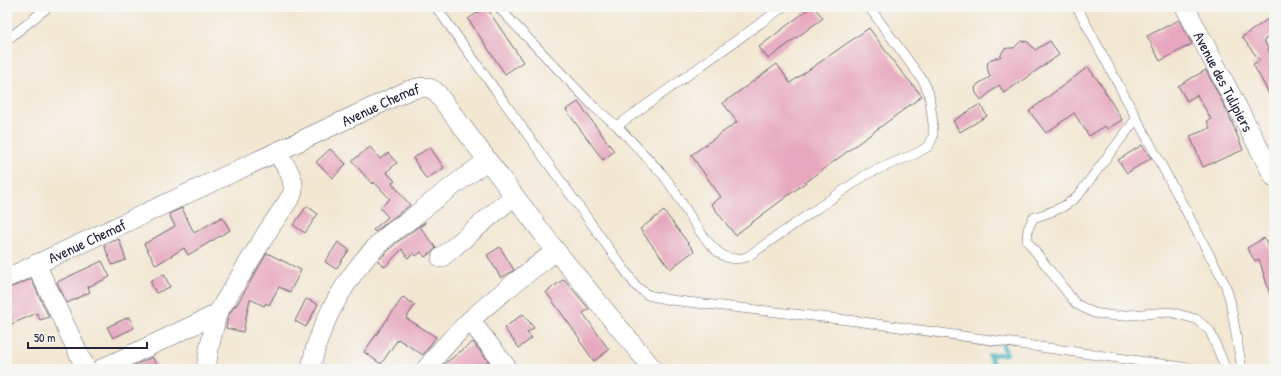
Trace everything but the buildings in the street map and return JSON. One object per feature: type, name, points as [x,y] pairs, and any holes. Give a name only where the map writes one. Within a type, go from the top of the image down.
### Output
[{"type":"street","name":"Avenue des Tulipiers","points":[[1185,7],[1274,177]]},
{"type":"street","name":"Avenue Chemaf","points":[[7,278],[407,92],[425,87],[431,88],[436,92],[556,251],[653,369]]},
{"type":"street","points":[[206,369],[218,314],[269,229],[292,195],[294,189],[288,170],[276,152]]},
{"type":"street","points":[[311,369],[317,345],[332,308],[357,267],[383,240],[487,161]]},
{"type":"street","points":[[441,258],[514,196]]},
{"type":"street","points":[[426,369],[470,320],[556,251]]},
{"type":"street","points":[[36,264],[86,369]]},
{"type":"street","points":[[101,369],[218,314]]},
{"type":"street","points":[[470,320],[508,369]]},
{"type":"lane","points":[[7,40],[48,7]]},
{"type":"lane","points":[[436,7],[636,286],[648,295],[670,300],[856,321],[1196,369]]},
{"type":"lane","points":[[498,7],[594,107],[616,126],[664,176],[700,231],[715,249],[726,257],[737,259],[747,257],[867,174],[917,153],[929,146],[933,136],[933,124],[929,94],[924,82],[869,7]]},
{"type":"lane","points":[[616,126],[783,7]]},
{"type":"lane","points":[[1077,7],[1225,284],[1230,300],[1242,369]]},
{"type":"lane","points":[[1136,119],[1080,194],[1071,203],[1033,218],[1028,229],[1027,241],[1076,304],[1094,313],[1115,316],[1170,312],[1196,319],[1210,331],[1226,369]]},
{"type":"waterway","points":[[991,369],[993,363],[989,355],[1007,354],[1003,346]]}]
